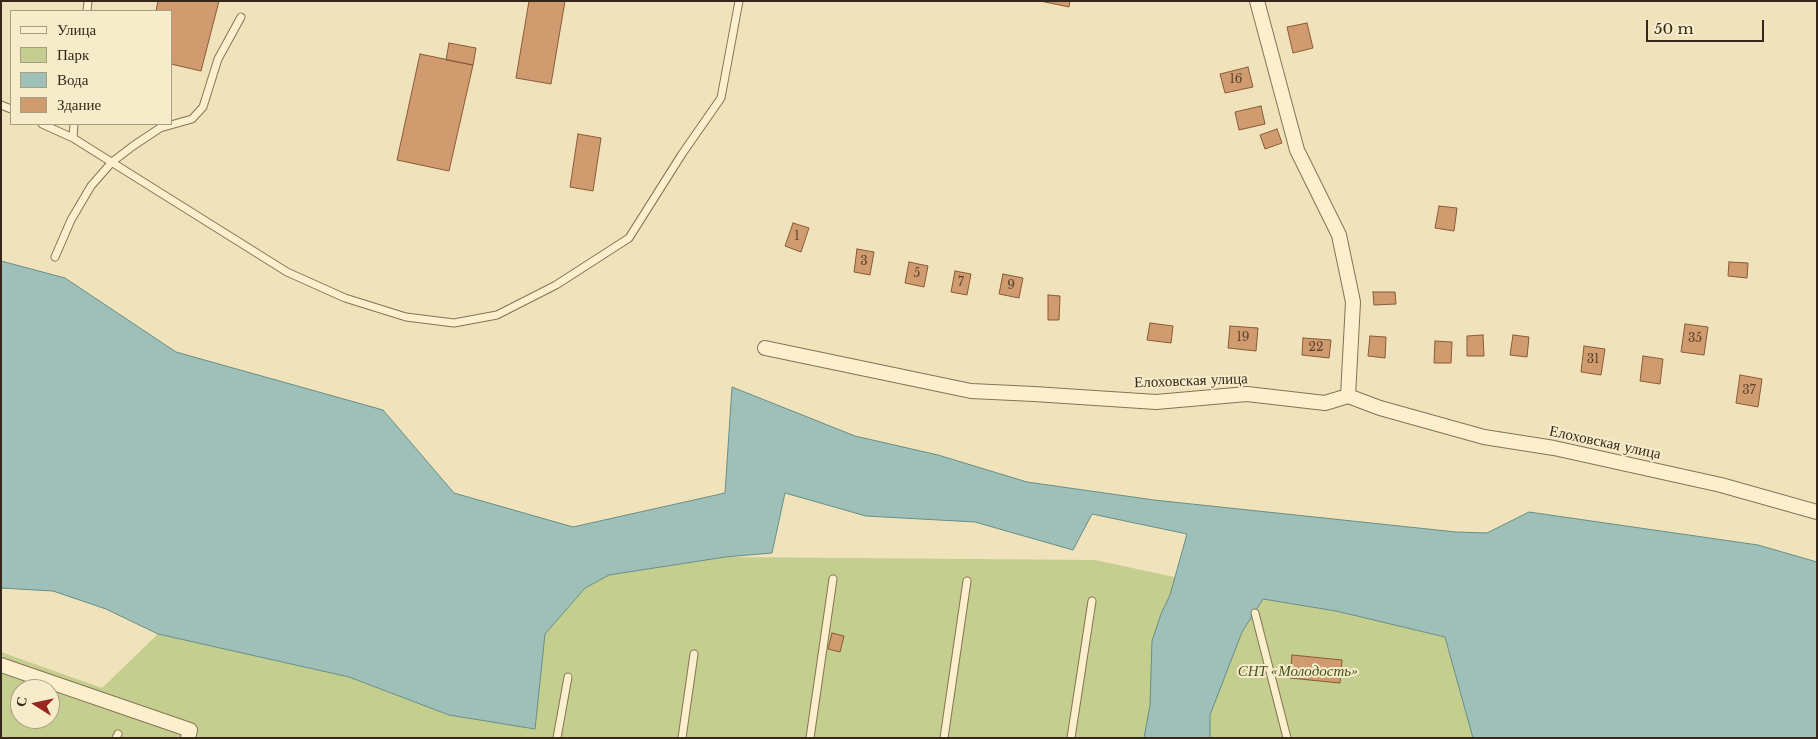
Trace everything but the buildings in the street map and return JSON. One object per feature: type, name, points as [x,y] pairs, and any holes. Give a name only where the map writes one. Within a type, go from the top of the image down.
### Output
[{"type":"street","points":[[1257,1],[1297,150],[1339,235],[1353,302],[1348,396]]},
{"type":"street","name":"Елоховская улица","points":[[765,348],[971,391],[1156,402],[1248,394],[1325,403],[1348,396],[1380,408],[1484,437],[1554,448],[1712,483],[1817,512]]},
{"type":"street","points":[[1,665],[190,730],[188,738]]},
{"type":"lane","points":[[44,125],[73,138],[287,272],[345,298],[406,317],[454,323],[496,314],[556,285],[629,238],[720,98],[738,1]]},
{"type":"lane","points":[[172,125],[192,119],[203,107],[218,59],[241,17]]},
{"type":"lane","points":[[73,138],[74,125]]},
{"type":"lane","points":[[55,257],[72,220],[91,186],[112,162],[160,128],[171,125]]},
{"type":"lane","points":[[810,738],[833,579]]},
{"type":"lane","points":[[944,738],[967,581]]},
{"type":"lane","points":[[1071,738],[1092,602]]},
{"type":"lane","points":[[1255,613],[1287,738]]},
{"type":"lane","points":[[682,738],[694,654]]},
{"type":"lane","points":[[557,738],[568,677]]},
{"type":"green space","name":"СНТ «Молодость»","points":[[725,557],[1095,560],[1193,581],[1256,611],[1263,599],[1336,611],[1445,637],[1467,716],[1511,738],[1,738],[1,652],[102,688],[158,634],[349,677],[449,715],[535,729],[545,634],[585,588],[609,575]]},
{"type":"water","points":[[1,261],[65,278],[176,352],[383,410],[454,493],[573,527],[725,493],[732,387],[855,436],[938,455],[1027,482],[1154,500],[1456,532],[1487,533],[1529,512],[1758,545],[1817,562],[1817,738],[1473,738],[1445,637],[1336,611],[1263,599],[1242,632],[1210,715],[1210,738],[1144,738],[1150,705],[1152,641],[1170,595],[1187,534],[1092,514],[1073,550],[975,522],[866,516],[785,493],[772,553],[725,557],[609,575],[585,588],[545,634],[535,729],[449,715],[349,677],[158,634],[106,609],[53,591],[1,588]]}]
